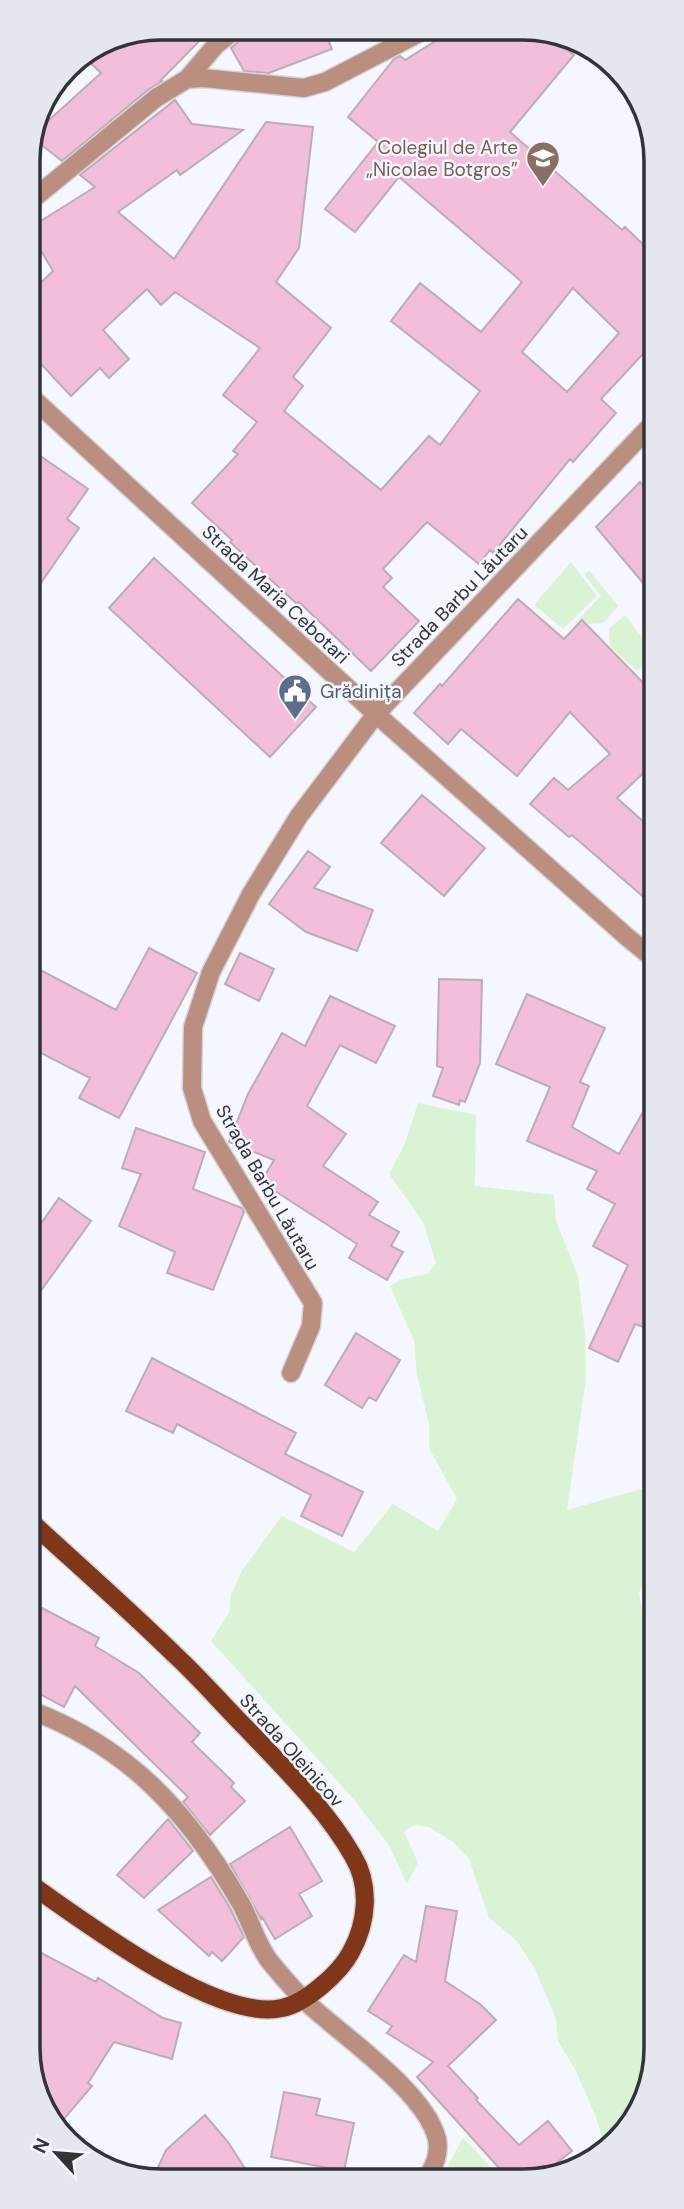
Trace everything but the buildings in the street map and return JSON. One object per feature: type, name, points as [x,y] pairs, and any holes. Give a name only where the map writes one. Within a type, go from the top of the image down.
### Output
[{"type":"main road","name":"Strada Oleinicov","points":[[40,1530],[176,1655],[312,1798],[354,1856],[366,1900],[361,1927],[350,1954],[327,1980],[303,1999],[282,2008],[258,2008],[233,2004],[201,1993],[104,1935],[40,1891]]},
{"type":"street","points":[[41,192],[156,97],[187,79],[222,40]]},
{"type":"street","points":[[187,79],[203,78],[304,88],[325,82],[406,40]]},
{"type":"street","name":"Strada Maria Cebotari","points":[[41,406],[376,714],[644,951]]},
{"type":"street","name":"Strada Barbu Lăutaru","points":[[291,1373],[311,1326],[313,1303],[202,1121],[192,1088],[193,1027],[211,972],[251,894],[299,817],[376,714],[644,433]]},
{"type":"street","points":[[40,1714],[58,1720],[105,1747],[148,1780],[183,1817],[240,1902],[269,1961],[303,1999],[392,2076],[419,2104],[436,2136],[438,2151],[432,2169]]},
{"type":"green space","points":[[571,562],[597,596],[563,629],[534,605]]},
{"type":"green space","points":[[589,570],[618,606],[603,623],[585,624],[582,621],[578,625],[575,623],[601,596],[584,574]]},
{"type":"green space","points":[[625,615],[644,640],[644,666],[637,671],[610,646],[609,629]]},
{"type":"green space","points":[[418,1103],[476,1115],[475,1186],[554,1195],[556,1221],[578,1276],[585,1333],[586,1379],[567,1510],[643,1488],[643,1584],[639,1593],[643,1620],[643,2056],[635,2094],[623,2115],[603,2139],[580,2154],[602,2137],[596,2117],[575,2069],[558,2041],[556,2019],[535,1969],[517,1941],[489,1918],[469,1859],[453,1842],[429,1827],[414,1825],[404,1831],[418,1863],[407,1884],[389,1845],[351,1796],[211,1641],[229,1613],[231,1595],[243,1569],[282,1516],[354,1552],[393,1504],[438,1531],[457,1499],[429,1448],[429,1424],[417,1375],[414,1340],[390,1286],[403,1279],[428,1274],[436,1263],[423,1222],[389,1174],[405,1143]]},
{"type":"green space","points":[[463,2138],[492,2169],[446,2169]]},
{"type":"place","name":"Colegiul de Arte „Nicolae Botgros”","points":[[543,188]]},
{"type":"place","name":"Grădinița","points":[[295,721]]}]
